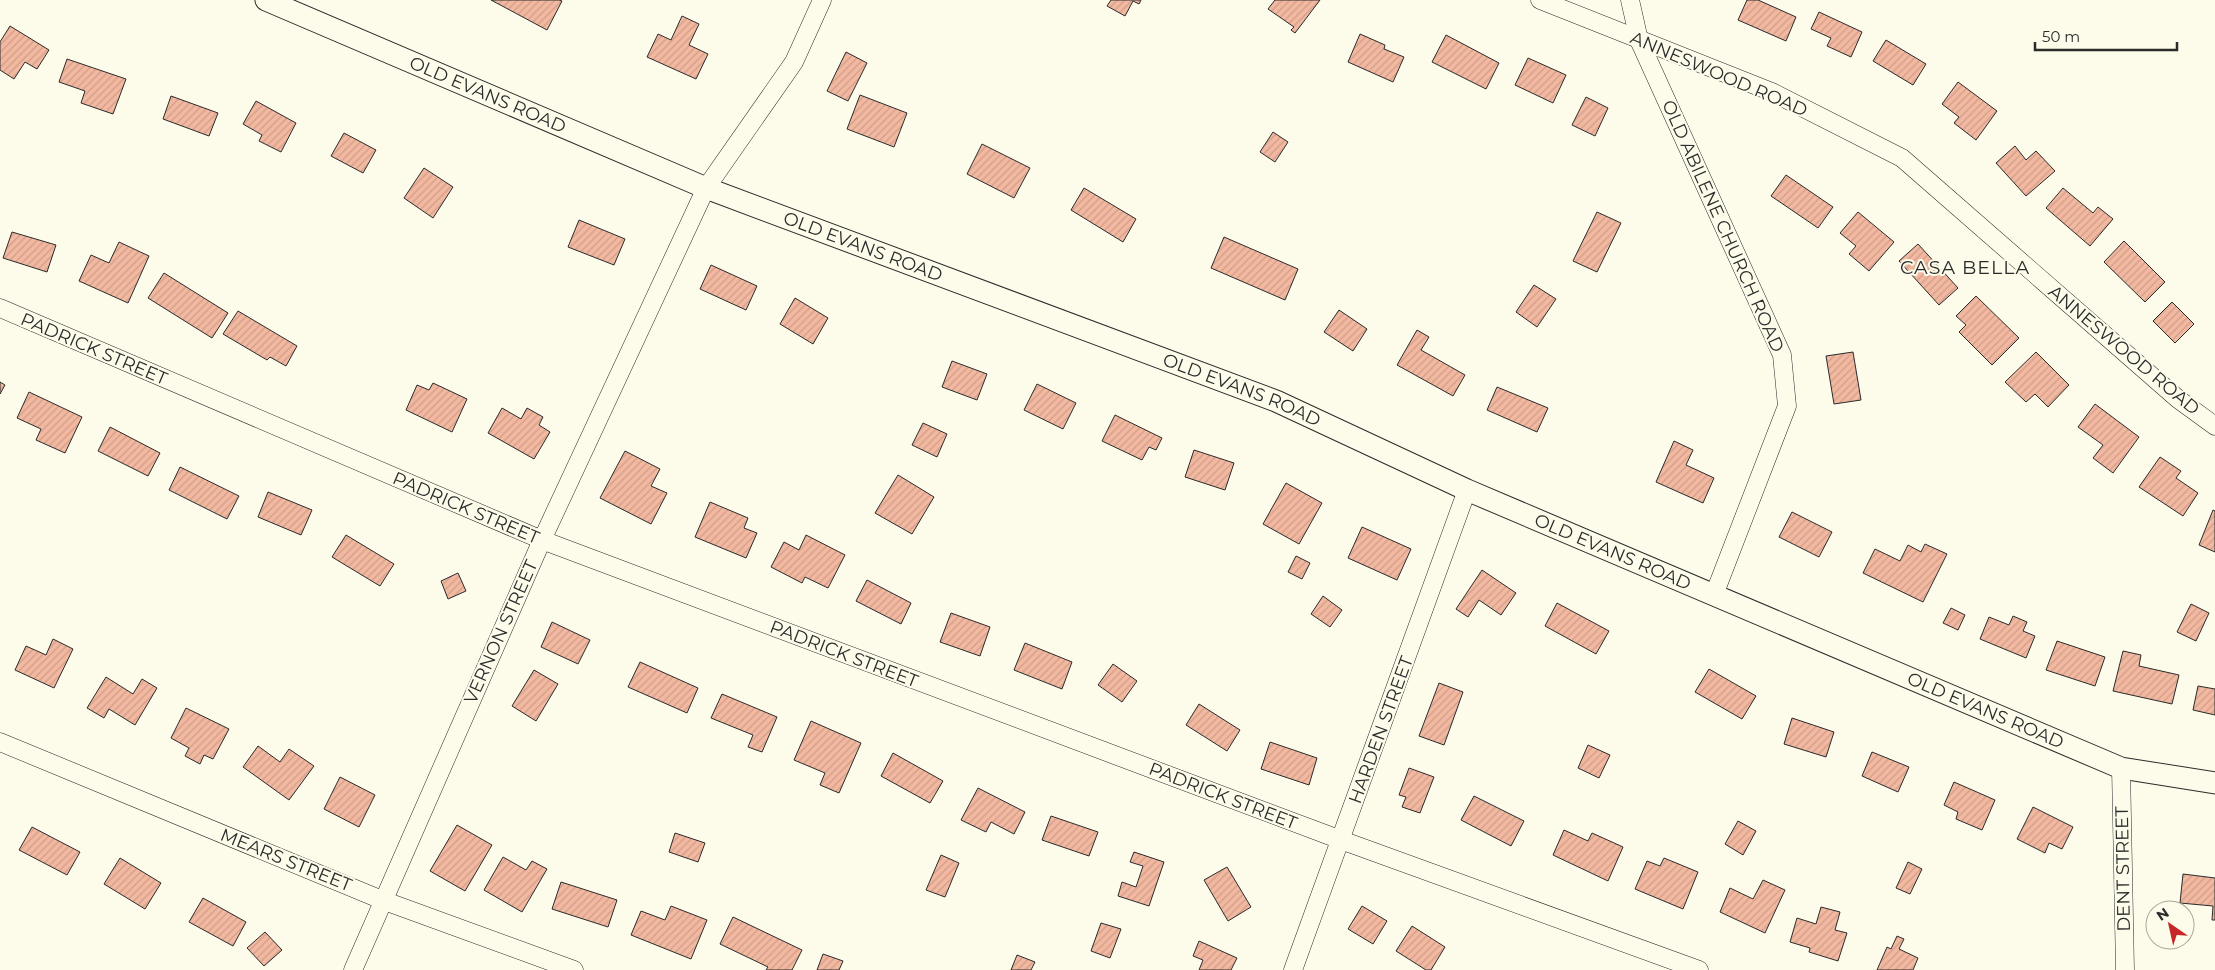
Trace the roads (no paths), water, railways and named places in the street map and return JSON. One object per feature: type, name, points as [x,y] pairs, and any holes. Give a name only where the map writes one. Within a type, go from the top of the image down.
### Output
[{"type":"street","name":"OLD EVANS ROAD","points":[[266,0],[706,188],[1276,401],[1467,490],[2121,768],[2215,783]]},
{"type":"street","name":"VERNON STREET","points":[[353,970],[382,900],[542,540],[706,188],[794,62],[822,0]]},
{"type":"street","name":"ANNESWOOD ROAD","points":[[1540,0],[1772,92],[1902,158],[2178,399],[2215,426]]},
{"type":"street","name":"OLD ABILENE CHURCH ROAD","points":[[1630,0],[1639,40],[1782,354],[1787,406],[1714,595]]},
{"type":"street","name":"PADRICK STREET","points":[[0,308],[542,540],[1341,840],[1699,970]]},
{"type":"street","name":"HARDEN STREET","points":[[1293,970],[1467,490]]},
{"type":"street","name":"MEARS STREET","points":[[0,742],[382,900],[574,970]]},
{"type":"street","name":"DENT STREET","points":[[2121,768],[2125,970]]},
{"type":"district","name":"CASA BELLA","points":[[1965,267]]}]
